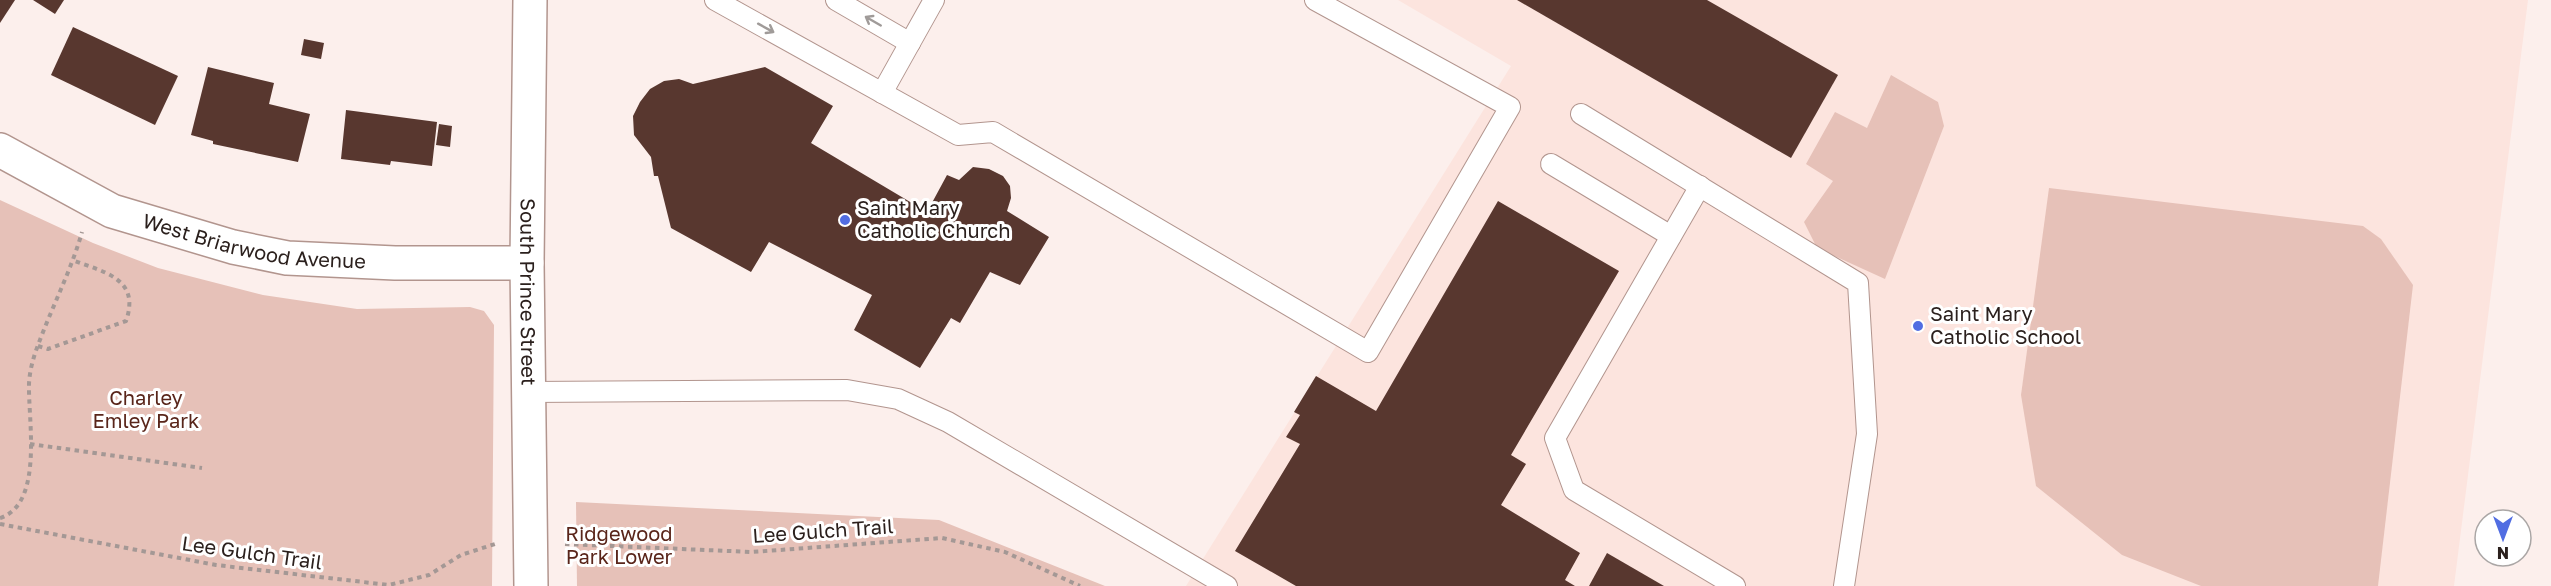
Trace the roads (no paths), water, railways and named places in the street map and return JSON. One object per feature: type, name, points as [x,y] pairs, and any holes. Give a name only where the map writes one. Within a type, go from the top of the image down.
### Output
[{"type":"street","name":"South Prince Street","points":[[530,0],[527,263],[531,586]]},
{"type":"street","name":"West Briarwood Avenue","points":[[0,150],[112,211],[233,248],[287,258],[395,263],[527,263]]},
{"type":"lane","points":[[715,0],[958,135],[993,132],[1368,352],[1510,107],[1315,0]]},
{"type":"lane","points":[[836,0],[910,43]]},
{"type":"lane","points":[[882,93],[934,0]]},
{"type":"lane","points":[[1581,114],[1858,283],[1867,434],[1844,586]]},
{"type":"lane","points":[[1551,164],[1671,236]]},
{"type":"lane","points":[[1700,186],[1555,438],[1574,490],[1735,586]]},
{"type":"lane","points":[[529,392],[847,390],[898,399],[948,422],[1227,586]]},
{"type":"place","name":"Saint Mary Catholic Church","points":[[845,220]]},
{"type":"place","name":"Saint Mary Catholic School","points":[[1918,326]]},
{"type":"park label","name":"Charley Emley Park","points":[[146,410]]},
{"type":"park label","name":"Ridgewood Park Lower","points":[[619,546]]}]
